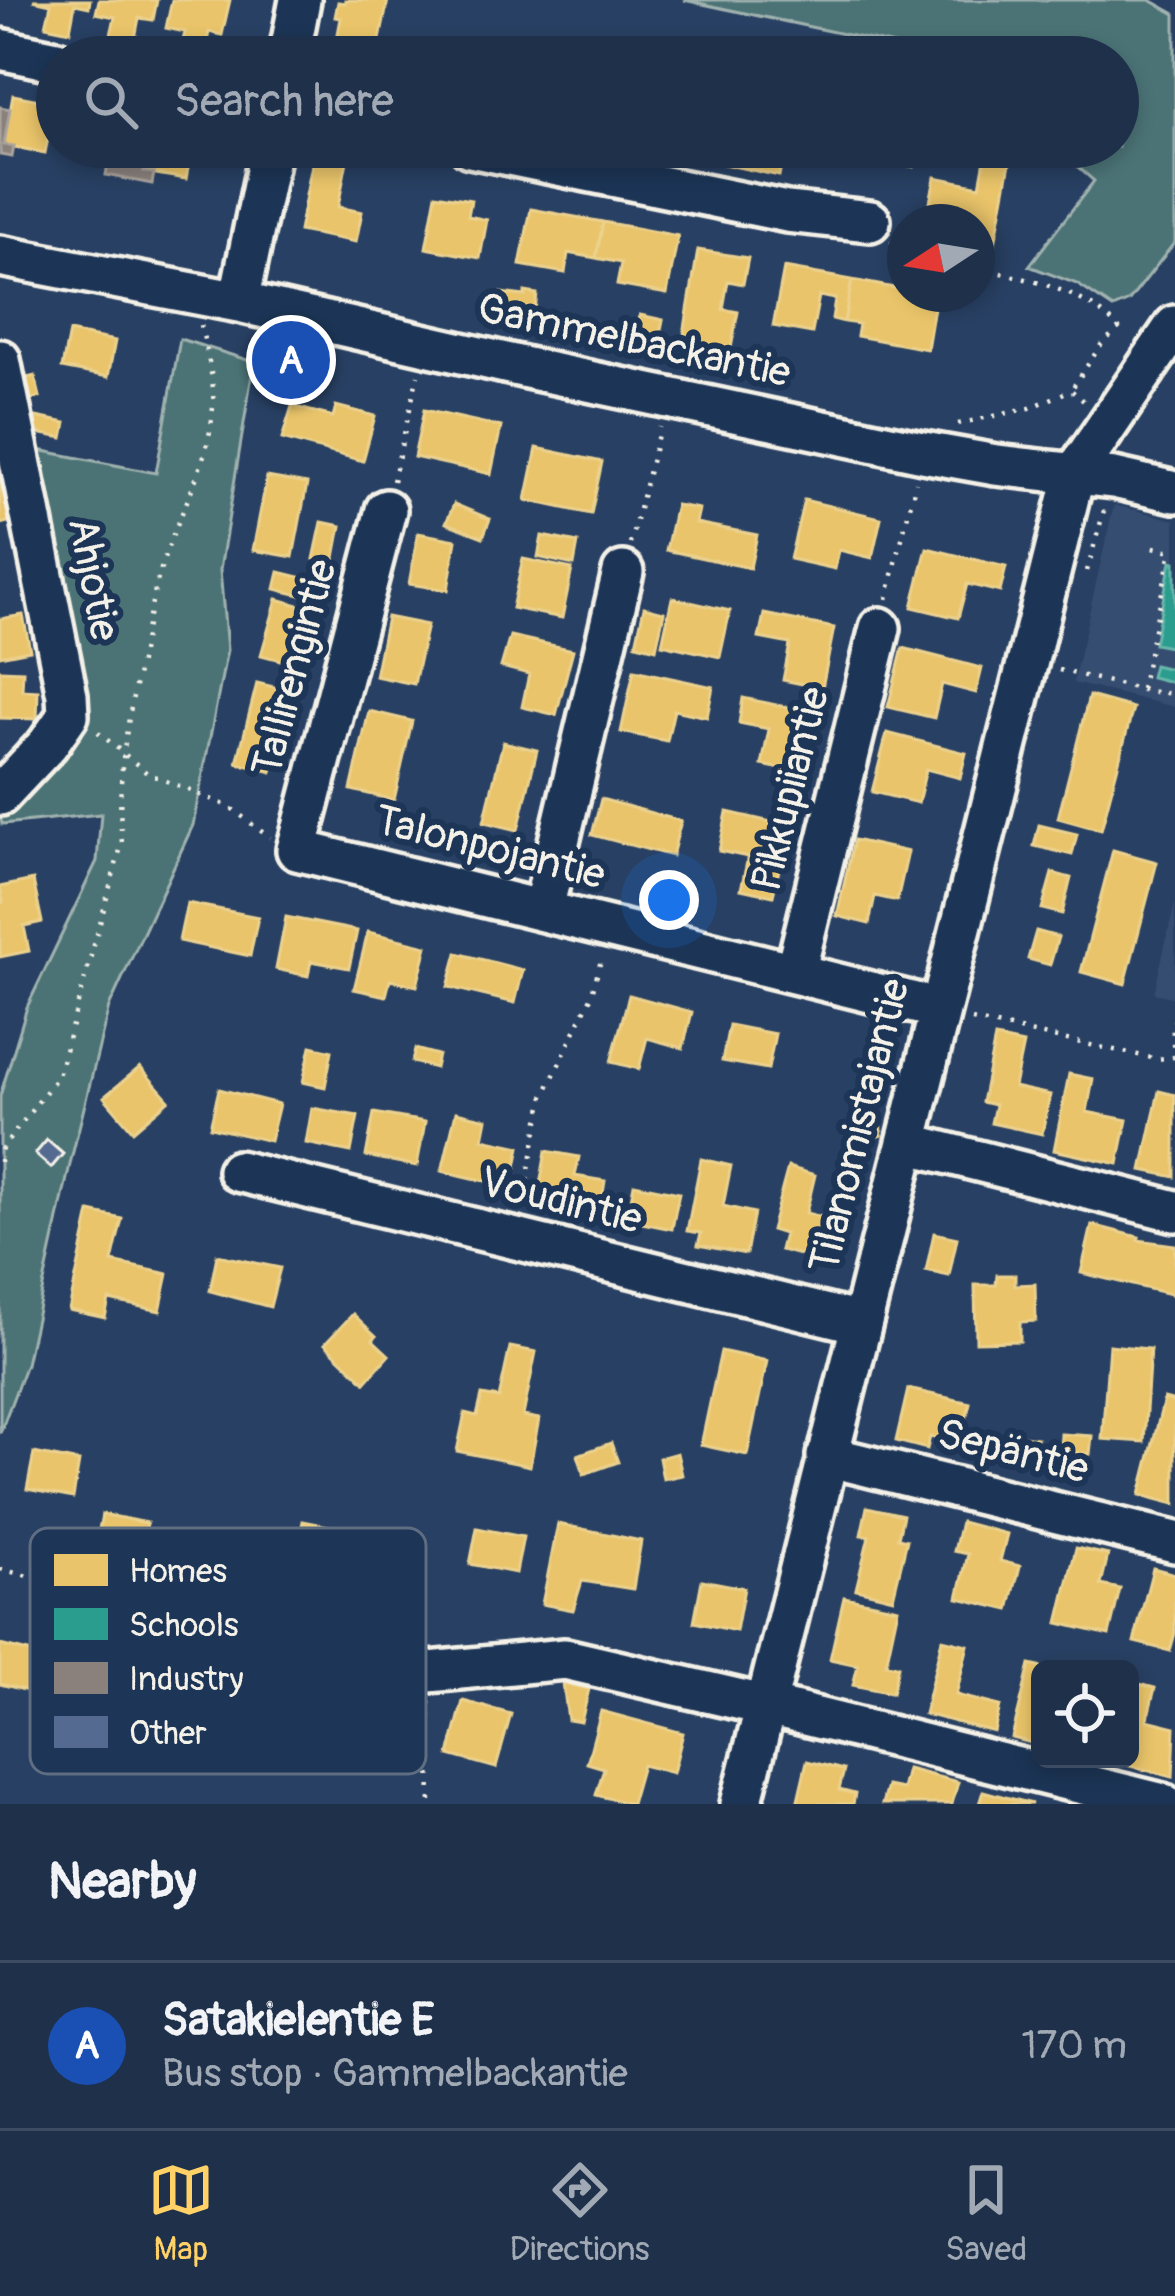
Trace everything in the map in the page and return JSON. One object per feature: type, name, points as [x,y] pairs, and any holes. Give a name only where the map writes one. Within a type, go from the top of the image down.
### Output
[{"type":"street","points":[[293,36],[300,0]]},
{"type":"street","points":[[0,49],[36,57]]},
{"type":"street","points":[[221,298],[264,168]]},
{"type":"street","points":[[572,168],[787,212],[870,221]]},
{"type":"street","name":"Gammelbackantie","points":[[0,256],[221,298],[923,452],[1075,472],[1175,492]]},
{"type":"street","points":[[1075,472],[1175,326]]},
{"type":"street","name":"Ahjotie","points":[[0,360],[68,715]]},
{"type":"street","name":"Tilanomistajantie","points":[[741,1804],[907,1142],[956,1014],[1075,472]]},
{"type":"street","name":"Tallirengintie","points":[[297,850],[386,510]]},
{"type":"street","points":[[544,909],[623,572]]},
{"type":"street","name":"Pikkupiiantie","points":[[796,973],[880,628]]},
{"type":"street","points":[[0,795],[68,715]]},
{"type":"street","name":"Talonpojantie","points":[[297,850],[956,1014]]},
{"type":"street","points":[[907,1142],[1175,1210]]},
{"type":"street","name":"Voudintie","points":[[238,1171],[860,1323]]},
{"type":"street","name":"Sepäntie","points":[[827,1456],[1175,1542]]},
{"type":"street","points":[[426,1671],[565,1659],[1163,1804]]},
{"type":"path","points":[[995,271],[1072,293],[1119,328],[1100,345],[1071,390]]},
{"type":"path","points":[[0,1162],[1,1150],[58,1076],[122,843],[118,804],[122,750],[159,572],[196,485],[208,435],[212,379],[200,321],[221,298]]},
{"type":"path","points":[[386,510],[425,345]]},
{"type":"path","points":[[623,572],[667,398]]},
{"type":"path","points":[[880,628],[923,452]]},
{"type":"path","points":[[1141,689],[1171,551],[1150,546]]},
{"type":"path","points":[[1059,670],[1175,694]]},
{"type":"path","points":[[68,715],[147,772],[230,807],[265,836],[297,850]]},
{"type":"path","points":[[514,1239],[544,1096],[590,997],[610,928]]},
{"type":"path","points":[[956,1014],[1156,1059],[1175,1057],[1175,1019]]},
{"type":"path","points":[[0,1569],[30,1577]]},
{"type":"path","points":[[429,1672],[431,1804]]},
{"type":"shaded area","points":[[1114,505],[1175,520],[1175,707],[1073,683]]},
{"type":"shaded area","points":[[1175,903],[1175,998],[1154,993]]},
{"type":"green space","points":[[684,0],[1150,0],[1175,14],[1175,242],[1129,301],[1113,308],[1077,284],[1029,266],[1094,181],[1079,168],[1139,168],[1139,36],[853,36]]},
{"type":"green space","points":[[180,339],[254,362],[220,570],[227,650],[193,825],[109,1007],[26,1364],[0,1433],[0,1096],[27,1007],[97,861],[101,814],[2,824],[0,815],[74,740],[33,449],[156,473]]},
{"type":"building: Homes","points":[[33,0],[90,0],[89,7],[75,4],[70,31],[46,26],[51,4]]},
{"type":"building: Homes","points":[[99,0],[157,0],[153,20],[139,18],[136,36],[111,36],[115,17],[96,13]]},
{"type":"building: Homes","points":[[172,0],[230,0],[222,35],[184,36],[185,32],[166,28]]},
{"type":"building: Homes","points":[[388,0],[381,36],[338,36],[338,2]]},
{"type":"building: Homes","points":[[13,95],[36,99],[36,151],[4,145]]},
{"type":"building: Homes","points":[[145,168],[188,168],[186,179],[144,172]]},
{"type":"building: Homes","points":[[311,168],[346,168],[338,207],[362,212],[356,242],[299,231]]},
{"type":"building: Homes","points":[[742,168],[781,168],[779,176]]},
{"type":"building: Homes","points":[[983,168],[1009,168],[995,244],[995,204],[930,204],[935,177],[980,186]]},
{"type":"building: Homes","points":[[436,194],[471,200],[468,216],[487,220],[480,258],[426,248]]},
{"type":"building: Homes","points":[[531,209],[603,222],[596,258],[568,253],[565,273],[520,265]]},
{"type":"building: Homes","points":[[603,222],[678,236],[667,294],[617,285],[621,263],[596,258]]},
{"type":"building: Homes","points":[[698,250],[748,258],[743,284],[728,281],[723,309],[738,312],[731,348],[683,340]]},
{"type":"building: Homes","points":[[784,268],[852,280],[844,322],[832,319],[835,299],[819,296],[812,333],[773,326]]},
{"type":"building: Homes","points":[[852,280],[887,287],[887,312],[933,312],[927,349],[857,336],[859,324],[844,322]]},
{"type":"building: Homes","points":[[525,292],[537,294],[535,311],[499,305],[500,293],[525,296]]},
{"type":"building: Homes","points":[[640,315],[663,320],[658,344],[635,339]]},
{"type":"building: Homes","points":[[69,332],[115,341],[108,377],[62,368]]},
{"type":"building: Homes","points":[[35,376],[40,397],[24,401],[18,380]]},
{"type":"building: Homes","points":[[292,406],[333,417],[336,406],[375,416],[363,461],[282,439]]},
{"type":"building: Homes","points":[[424,410],[501,427],[491,474],[414,457]]},
{"type":"building: Homes","points":[[31,416],[66,423],[63,438],[27,431]]},
{"type":"building: Homes","points":[[537,448],[602,462],[591,514],[526,500]]},
{"type":"building: Homes","points":[[0,468],[12,521],[0,524]]},
{"type":"building: Homes","points":[[267,477],[307,484],[293,557],[253,550]]},
{"type":"building: Homes","points":[[804,500],[881,518],[872,558],[839,550],[835,569],[790,559]]},
{"type":"building: Homes","points":[[454,504],[490,519],[483,537],[446,523]]},
{"type":"building: Homes","points":[[676,505],[699,509],[696,523],[757,535],[750,568],[666,550]]},
{"type":"building: Homes","points":[[322,522],[341,526],[334,563],[314,559]]},
{"type":"building: Homes","points":[[418,533],[456,540],[448,590],[409,584]]},
{"type":"building: Homes","points":[[542,536],[578,543],[574,565],[538,557]]},
{"type":"building: Homes","points":[[927,548],[1006,567],[1000,592],[967,584],[958,618],[912,607]]},
{"type":"building: Homes","points":[[523,559],[572,569],[562,618],[512,608]]},
{"type":"building: Homes","points":[[279,572],[316,581],[312,598],[275,589]]},
{"type":"building: Homes","points":[[672,598],[730,611],[720,657],[662,644]]},
{"type":"building: Homes","points":[[277,599],[313,609],[299,665],[261,655]]},
{"type":"building: Homes","points":[[644,607],[664,612],[656,649],[636,644]]},
{"type":"building: Homes","points":[[764,614],[834,628],[822,688],[783,680],[790,644],[759,638]]},
{"type":"building: Homes","points":[[23,615],[30,650],[0,656],[0,619]]},
{"type":"building: Homes","points":[[387,617],[427,625],[414,684],[375,676]]},
{"type":"building: Homes","points":[[510,636],[573,650],[556,715],[522,707],[529,674],[501,667]]},
{"type":"building: Homes","points":[[903,648],[982,668],[976,693],[942,684],[934,718],[888,707]]},
{"type":"building: Homes","points":[[0,670],[23,671],[22,690],[38,691],[37,719],[0,718]]},
{"type":"building: Homes","points":[[634,670],[713,687],[707,717],[674,710],[667,741],[621,732]]},
{"type":"building: Homes","points":[[257,683],[291,691],[272,772],[237,763]]},
{"type":"building: Homes","points":[[1089,696],[1133,708],[1101,830],[1058,818]]},
{"type":"building: Homes","points":[[743,698],[814,713],[801,773],[762,765],[769,729],[739,723]]},
{"type":"building: Homes","points":[[369,711],[412,721],[394,800],[351,790]]},
{"type":"building: Homes","points":[[887,733],[966,753],[960,778],[926,769],[918,803],[872,792]]},
{"type":"building: Homes","points":[[503,742],[537,750],[518,830],[484,822]]},
{"type":"building: Homes","points":[[601,799],[681,821],[672,856],[592,835]]},
{"type":"building: Homes","points":[[727,812],[789,826],[773,896],[741,889],[748,857],[719,851]]},
{"type":"building: Homes","points":[[1039,825],[1077,834],[1072,855],[1034,846]]},
{"type":"building: Homes","points":[[854,840],[908,852],[897,901],[875,896],[869,924],[837,916]]},
{"type":"building: Homes","points":[[1113,850],[1157,862],[1125,984],[1081,972]]},
{"type":"building: Homes","points":[[1052,873],[1071,878],[1062,914],[1042,909]]},
{"type":"building: Homes","points":[[33,880],[42,922],[24,926],[29,951],[0,957],[0,887]]},
{"type":"building: Homes","points":[[187,903],[258,917],[250,956],[179,941]]},
{"type":"building: Homes","points":[[286,917],[357,931],[349,968],[311,961],[308,976],[276,969]]},
{"type":"building: Homes","points":[[1036,931],[1058,937],[1050,965],[1028,959]]},
{"type":"building: Homes","points":[[368,932],[427,946],[417,986],[390,980],[386,996],[354,989]]},
{"type":"building: Homes","points":[[457,953],[523,970],[515,1003],[448,987]]},
{"type":"building: Homes","points":[[629,995],[692,1012],[683,1048],[647,1038],[639,1069],[611,1062]]},
{"type":"building: Homes","points":[[729,1025],[775,1034],[768,1069],[722,1061]]},
{"type":"building: Homes","points":[[995,1038],[1023,1044],[1014,1087],[1050,1095],[1042,1134],[991,1123],[995,1105],[982,1102]]},
{"type":"building: Homes","points":[[311,1046],[332,1051],[325,1087],[303,1082]]},
{"type":"building: Homes","points":[[415,1049],[438,1055],[435,1068],[412,1062]]},
{"type":"building: Homes","points":[[140,1067],[169,1100],[133,1131],[104,1097]]},
{"type":"building: Homes","points":[[1069,1074],[1093,1079],[1087,1112],[1127,1120],[1118,1164],[1054,1150]]},
{"type":"building: Homes","points":[[219,1089],[279,1104],[270,1141],[210,1127]]},
{"type":"building: Homes","points":[[1159,1091],[1175,1095],[1175,1177],[1142,1170]]},
{"type":"building: Homes","points":[[876,1103],[882,1135],[860,1140],[854,1108]]},
{"type":"building: Homes","points":[[312,1108],[358,1116],[351,1152],[306,1143]]},
{"type":"building: Homes","points":[[456,1112],[487,1119],[483,1139],[520,1147],[512,1187],[442,1171]]},
{"type":"building: Homes","points":[[374,1113],[425,1122],[417,1166],[366,1156]]},
{"type":"building: Homes","points":[[546,1151],[579,1157],[575,1176],[605,1181],[599,1218],[536,1207]]},
{"type":"building: Homes","points":[[701,1159],[731,1166],[723,1206],[754,1213],[746,1254],[698,1245],[701,1233],[687,1231]]},
{"type":"building: Homes","points":[[788,1167],[815,1175],[806,1213],[838,1221],[827,1262],[780,1250],[784,1234],[771,1230]]},
{"type":"building: Homes","points":[[634,1184],[679,1193],[672,1229],[627,1220]]},
{"type":"building: Homes","points":[[90,1212],[122,1219],[112,1262],[168,1274],[160,1311],[109,1300],[105,1318],[69,1310]]},
{"type":"building: Homes","points":[[1092,1225],[1138,1240],[1175,1245],[1175,1295],[1081,1273]]},
{"type":"building: Homes","points":[[934,1233],[957,1238],[949,1276],[926,1271]]},
{"type":"building: Homes","points":[[217,1255],[280,1268],[270,1307],[210,1291]]},
{"type":"building: Homes","points":[[997,1275],[1015,1275],[1015,1285],[1035,1284],[1036,1321],[1020,1322],[1020,1341],[976,1342],[975,1285],[996,1285]]},
{"type":"building: Homes","points":[[353,1314],[389,1355],[365,1382],[325,1344]]},
{"type":"building: Homes","points":[[1109,1345],[1150,1349],[1144,1442],[1102,1439]]},
{"type":"building: Homes","points":[[510,1347],[536,1352],[523,1416],[539,1419],[530,1466],[457,1451],[465,1413],[477,1416],[482,1395],[499,1398]]},
{"type":"building: Homes","points":[[721,1351],[767,1361],[747,1455],[701,1445]]},
{"type":"building: Homes","points":[[908,1389],[970,1403],[960,1444],[930,1437],[927,1449],[896,1441]]},
{"type":"building: Homes","points":[[1164,1399],[1175,1402],[1175,1504],[1140,1495]]},
{"type":"building: Homes","points":[[1061,1434],[1092,1436],[1090,1454],[1060,1451]]},
{"type":"building: Homes","points":[[1022,1436],[1037,1438],[1033,1464],[992,1458],[995,1439],[1021,1443]]},
{"type":"building: Homes","points":[[611,1443],[618,1462],[584,1474],[578,1455]]},
{"type":"building: Homes","points":[[34,1453],[79,1462],[73,1498],[27,1489]]},
{"type":"building: Homes","points":[[677,1453],[682,1475],[663,1479],[659,1458]]},
{"type":"building: Homes","points":[[867,1507],[903,1515],[898,1538],[907,1540],[893,1598],[856,1589],[869,1536],[861,1535]]},
{"type":"building: Homes","points":[[102,1514],[147,1523],[146,1528],[99,1528]]},
{"type":"building: Homes","points":[[303,1521],[339,1528],[302,1528]]},
{"type":"building: Homes","points":[[961,1522],[1007,1534],[1000,1561],[1020,1566],[1009,1610],[958,1598],[968,1554],[954,1551]]},
{"type":"building: Homes","points":[[558,1524],[641,1541],[633,1589],[582,1581],[573,1610],[542,1604]]},
{"type":"building: Homes","points":[[477,1528],[523,1537],[516,1573],[470,1564]]},
{"type":"building: Homes","points":[[1076,1548],[1108,1555],[1101,1585],[1120,1589],[1109,1635],[1058,1623]]},
{"type":"building: Homes","points":[[1153,1568],[1175,1574],[1175,1633],[1170,1651],[1134,1642]]},
{"type":"building: Homes","points":[[702,1580],[744,1588],[736,1631],[694,1622]]},
{"type":"building: Homes","points":[[844,1597],[898,1608],[886,1664],[898,1666],[892,1693],[853,1685],[858,1665],[830,1659]]},
{"type":"building: Homes","points":[[942,1639],[968,1645],[956,1695],[1000,1706],[994,1732],[924,1714]]},
{"type":"building: Homes","points":[[0,1645],[30,1652],[30,1692],[0,1684]]},
{"type":"building: Homes","points":[[1030,1665],[1031,1665],[1031,1743],[1012,1738]]},
{"type":"building: Homes","points":[[563,1683],[589,1689],[581,1722],[568,1720]]},
{"type":"building: Homes","points":[[1139,1684],[1155,1688],[1147,1720],[1175,1727],[1173,1777],[1138,1768]]},
{"type":"building: Homes","points":[[463,1701],[511,1714],[496,1768],[449,1755]]},
{"type":"building: Homes","points":[[601,1711],[683,1733],[673,1773],[642,1765],[631,1804],[596,1795],[604,1768],[587,1763]]},
{"type":"building: Homes","points":[[807,1761],[844,1770],[839,1790],[855,1794],[853,1804],[797,1804]]},
{"type":"building: Homes","points":[[907,1769],[958,1782],[952,1804],[882,1804],[887,1786],[902,1789]]},
{"type":"building: Homes","points":[[983,1791],[1032,1804],[979,1804]]},
{"type":"building: Schools","points":[[1171,561],[1175,562],[1175,648],[1154,644]]},
{"type":"building: Schools","points":[[1154,665],[1175,670],[1175,683],[1151,677]]},
{"type":"building: Industry","points":[[0,107],[10,109],[4,145],[14,146],[12,157],[0,155]]},
{"type":"building: Industry","points":[[107,168],[145,168],[144,172],[154,173],[152,184],[106,175]]},
{"type":"building: Other","points":[[47,1140],[63,1154],[51,1168],[35,1154]]},
{"type":"place","name":"Satakielentie E","points":[[291,360]]}]
